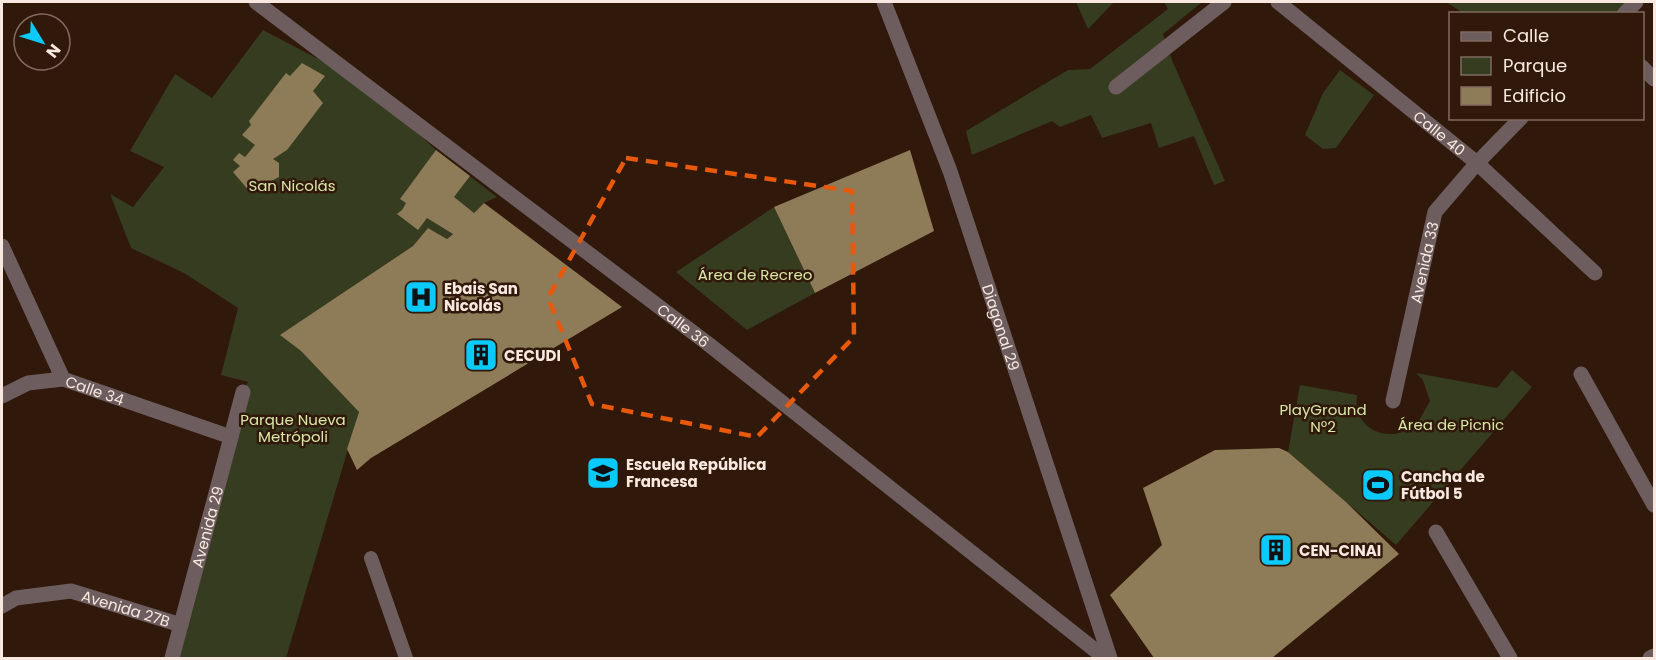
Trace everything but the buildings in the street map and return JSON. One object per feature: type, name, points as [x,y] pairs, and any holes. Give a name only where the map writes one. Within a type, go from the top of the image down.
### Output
[{"type":"street","name":"Calle 36","points":[[256,2],[706,343],[1105,658]]},
{"type":"street","name":"Diagonal 29","points":[[884,2],[950,171],[1110,658]]},
{"type":"street","points":[[1116,87],[1224,2]]},
{"type":"street","name":"Calle 40","points":[[1278,2],[1477,163],[1595,273]]},
{"type":"street","name":"Avenida 33","points":[[1393,400],[1435,212],[1477,163],[1519,120]]},
{"type":"street","name":"Calle 34","points":[[2,246],[63,379],[231,437]]},
{"type":"street","points":[[1581,374],[1654,505]]},
{"type":"street","points":[[2,396],[28,382],[63,379]]},
{"type":"street","name":"Avenida 29","points":[[172,658],[243,392]]},
{"type":"street","points":[[1436,532],[1510,658]]},
{"type":"street","name":"Avenida 27B","points":[[2,606],[16,598],[71,591],[181,625]]},
{"type":"street","points":[[1650,658],[1654,656]]},
{"type":"lane","points":[[371,558],[406,658]]},
{"type":"highlighted area","points":[[626,158],[852,191],[854,337],[757,437],[592,404],[548,298]]},
{"type":"green space","points":[[1076,2],[1114,2],[1088,29]]},
{"type":"green space","points":[[1164,2],[1202,2],[1163,34],[1172,60],[1225,181],[1214,185],[1194,136],[1159,148],[1151,123],[1102,138],[1091,115],[1060,127],[1052,121],[972,155],[966,131],[1068,70],[1090,69],[1168,9]]},
{"type":"green space","points":[[1446,2],[1627,2],[1616,12],[1461,12]]},
{"type":"green space","name":"San Nicolás","points":[[263,30],[362,82],[438,152],[497,197],[484,203],[447,239],[428,228],[413,246],[281,335],[301,351],[359,412],[286,658],[172,658],[243,392],[248,382],[221,375],[238,308],[184,273],[131,248],[110,194],[133,207],[164,167],[130,151],[175,74],[212,98]]},
{"type":"green space","points":[[1340,70],[1374,95],[1336,148],[1323,149],[1305,135],[1323,93]]},
{"type":"green space","name":"Área de Recreo","points":[[774,207],[815,293],[747,330],[676,272]]},
{"type":"green space","points":[[1512,370],[1532,387],[1396,545],[1288,452],[1300,385],[1357,395],[1357,406],[1365,424],[1372,430],[1391,434],[1414,426],[1430,401],[1423,380],[1416,373],[1497,388]]},
{"type":"place","name":"Ebais San Nicolás","points":[[421,297]]},
{"type":"place","name":"CECUDI","points":[[481,355]]},
{"type":"place","name":"Escuela República Francesa","points":[[603,473]]},
{"type":"place","name":"Cancha de Fútbol 5","points":[[1378,485]]},
{"type":"place","name":"CEN-CINAI","points":[[1276,550]]},
{"type":"park label","name":"PlayGround Nº2","points":[[1323,418]]},
{"type":"park label","name":"Área de Picnic","points":[[1451,424]]},
{"type":"park label","name":"Parque Nueva Metrópoli","points":[[293,428]]}]
